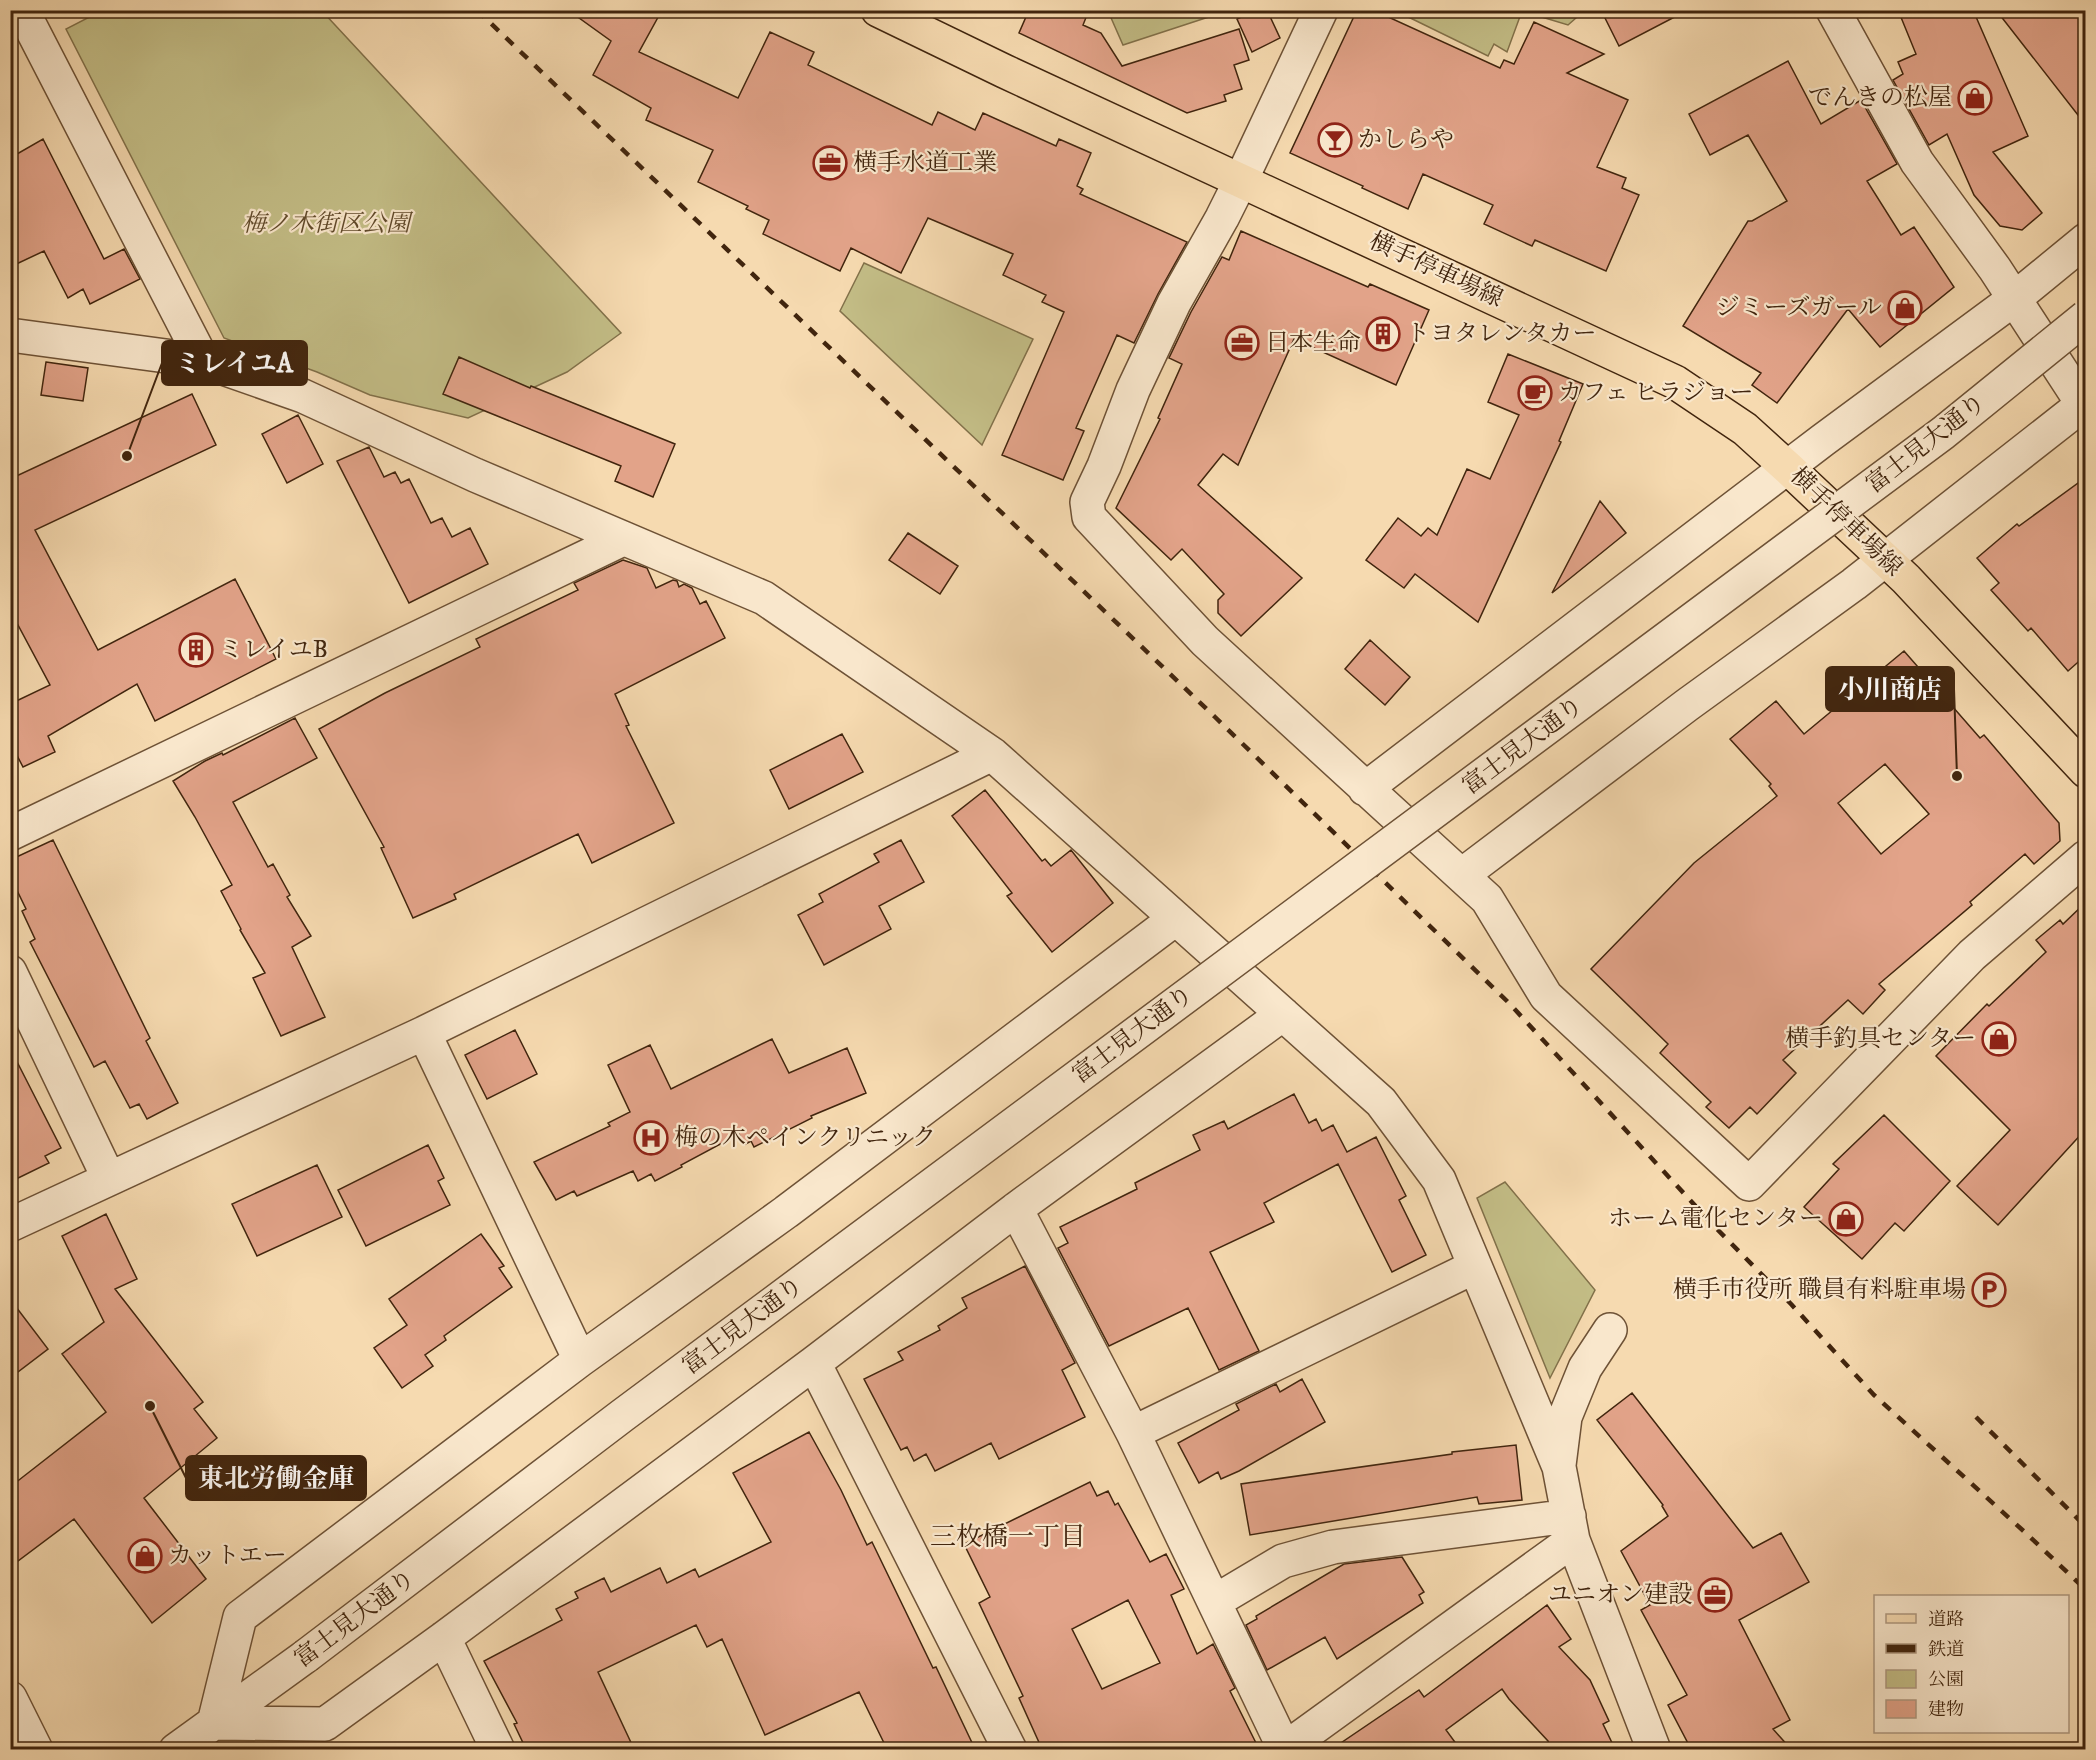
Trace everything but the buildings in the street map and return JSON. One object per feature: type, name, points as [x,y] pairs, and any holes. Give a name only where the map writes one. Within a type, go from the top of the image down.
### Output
[{"type":"main road","name":"横手停車場線","points":[[878,10],[1004,71],[1675,382],[1745,429],[1884,558],[2085,771]]},
{"type":"street","points":[[22,10],[203,361]]},
{"type":"street","points":[[1321,10],[1241,180],[1174,303],[1133,390],[1104,466],[1087,502],[1089,517],[1205,641],[1487,899],[1546,996],[1749,1184],[1972,955],[2085,857]]},
{"type":"street","points":[[1462,875],[1687,705],[1854,584],[1884,558],[2084,405],[1995,269],[1917,162],[1833,10]]},
{"type":"street","points":[[1365,789],[2014,299],[2085,240]]},
{"type":"street","name":"富士見大通り","points":[[176,1749],[306,1656],[633,1408],[1943,433],[2085,317]]},
{"type":"street","points":[[10,335],[203,361],[303,396],[475,475],[764,598],[992,754],[1381,1102],[1439,1180],[1559,1467],[1571,1528],[1654,1749]]},
{"type":"street","points":[[10,834],[623,539]]},
{"type":"street","points":[[10,1225],[424,1033],[992,754]]},
{"type":"street","points":[[1175,919],[786,1212],[580,1359],[240,1617],[214,1723],[325,1724],[814,1363],[1016,1209],[1283,1014]]},
{"type":"street","points":[[10,972],[109,1179]]},
{"type":"street","points":[[424,1033],[580,1359]]},
{"type":"street","points":[[1016,1209],[1133,1433],[1284,1749],[1571,1528]]},
{"type":"street","points":[[1133,1433],[1474,1267]]},
{"type":"street","points":[[1559,1467],[1565,1417],[1585,1368],[1610,1330]]},
{"type":"street","points":[[814,1363],[1010,1749]]},
{"type":"street","points":[[1214,1602],[1283,1561],[1333,1547],[1571,1528]]},
{"type":"street","points":[[444,1638],[498,1749]]},
{"type":"street","points":[[10,1698],[36,1749]]},
{"type":"green space","name":"梅ノ木街区公園","points":[[101,11],[322,11],[621,333],[567,372],[468,418],[370,395],[317,372],[224,338],[66,29]]},
{"type":"green space","points":[[1108,11],[1227,11],[1123,45]]},
{"type":"green space","points":[[1396,11],[1522,11],[1507,52],[1494,44],[1488,56]]},
{"type":"green space","points":[[1522,11],[1584,11],[1568,25]]},
{"type":"green space","points":[[864,263],[1033,339],[982,445],[840,311]]},
{"type":"green space","points":[[1505,1182],[1595,1290],[1550,1378],[1477,1198]]},
{"type":"railway","points":[[477,10],[1215,717],[1509,1003],[1712,1224],[1791,1304],[1874,1395],[2086,1590]]},
{"type":"railway","points":[[1976,1417],[2086,1527]]},
{"type":"place","name":"でんきの松屋","points":[[1975,98]]},
{"type":"place","name":"かしらや","points":[[1335,140]]},
{"type":"place","name":"横手水道工業","points":[[830,163]]},
{"type":"place","name":"ジミーズガール","points":[[1905,308]]},
{"type":"place","name":"トヨタレンタカー","points":[[1383,334]]},
{"type":"place","name":"日本生命","points":[[1242,343]]},
{"type":"place","name":"カフェ ヒラジョー","points":[[1535,393]]},
{"type":"place","name":"ミレイユA","points":[[127,456]]},
{"type":"place","name":"ミレイユB","points":[[196,650]]},
{"type":"place","name":"小川商店","points":[[1957,776]]},
{"type":"place","name":"横手釣具センター","points":[[1999,1039]]},
{"type":"place","name":"梅の木ペインクリニック","points":[[651,1138]]},
{"type":"place","name":"ホーム電化センター","points":[[1846,1219]]},
{"type":"place","name":"横手市役所 職員有料駐車場","points":[[1989,1290]]},
{"type":"place","name":"東北労働金庫","points":[[150,1406]]},
{"type":"place","name":"カットエー","points":[[145,1556]]},
{"type":"place","name":"ユニオン建設","points":[[1715,1595]]},
{"type":"district","name":"三枚橋一丁目","points":[[1008,1537]]}]
